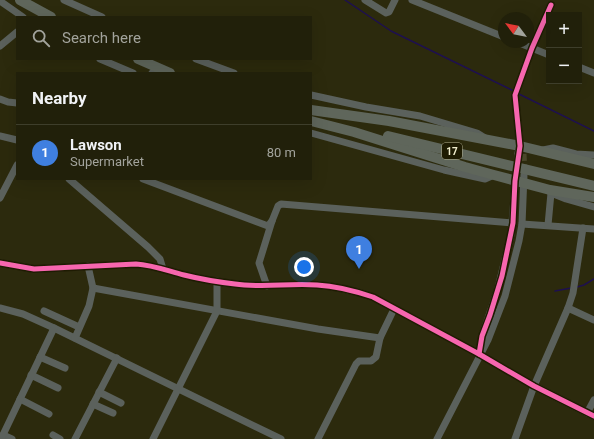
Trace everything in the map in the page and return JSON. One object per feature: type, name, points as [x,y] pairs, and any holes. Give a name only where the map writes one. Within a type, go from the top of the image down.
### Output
[{"type":"highway","points":[[20,0],[49,16]]},
{"type":"highway","points":[[140,60],[168,72]]},
{"type":"highway","points":[[312,110],[389,122],[487,140],[520,151],[540,150],[594,164]]},
{"type":"highway","name":"17","points":[[312,116],[594,186]]},
{"type":"highway","points":[[312,121],[361,134],[494,175],[520,178],[550,192],[594,197]]},
{"type":"street","points":[[64,0],[88,14]]},
{"type":"street","points":[[365,0],[386,13],[389,12],[395,0]]},
{"type":"street","points":[[412,0],[498,35]]},
{"type":"street","points":[[0,1],[22,16]]},
{"type":"street","points":[[534,44],[551,6]]},
{"type":"street","points":[[0,46],[16,33]]},
{"type":"street","points":[[520,151],[515,95],[532,48],[546,54]]},
{"type":"street","points":[[102,60],[131,72]]},
{"type":"street","points":[[199,60],[231,72]]},
{"type":"street","points":[[582,68],[594,73]]},
{"type":"street","points":[[312,95],[420,116],[477,133],[487,140]]},
{"type":"street","points":[[0,99],[16,103]]},
{"type":"street","points":[[334,108],[336,100]]},
{"type":"street","points":[[326,137],[329,128]]},
{"type":"street","points":[[312,133],[414,163],[444,170],[485,179],[494,175]]},
{"type":"street","points":[[0,136],[16,140]]},
{"type":"street","points":[[540,150],[553,148],[576,154],[594,155]]},
{"type":"street","points":[[0,198],[16,167]]},
{"type":"street","points":[[480,354],[482,336],[499,287],[507,255],[520,178]]},
{"type":"street","points":[[437,439],[488,340],[505,296],[514,265],[522,224],[520,178]]},
{"type":"street","points":[[70,180],[148,247],[160,259],[163,269]]},
{"type":"street","points":[[146,180],[268,226],[272,221]]},
{"type":"street","points":[[548,225],[550,192],[566,199],[594,207]]},
{"type":"street","points":[[267,286],[259,263],[272,221],[280,204],[513,222]]},
{"type":"street","points":[[522,224],[594,229]]},
{"type":"street","points":[[515,439],[534,386],[568,308],[575,283],[583,228]]},
{"type":"street","points":[[0,263],[34,269],[136,264],[254,287],[316,285],[358,292],[373,297],[480,354],[534,386],[591,415],[594,400]]},
{"type":"street","points":[[74,338],[88,306],[93,288],[88,266]]},
{"type":"street","points":[[152,439],[216,310],[217,281]]},
{"type":"street","points":[[93,288],[318,329],[380,338]]},
{"type":"street","points":[[0,308],[23,314],[54,328],[281,439]]},
{"type":"street","points":[[568,308],[594,320]]},
{"type":"street","points":[[318,439],[356,364],[359,361],[368,362],[374,360],[377,354],[380,338],[394,309]]},
{"type":"street","points":[[44,311],[80,327]]},
{"type":"street","points":[[12,439],[2,437],[54,328]]},
{"type":"street","points":[[40,356],[65,368]]},
{"type":"street","points":[[75,439],[117,358]]},
{"type":"street","points":[[31,375],[58,388]]},
{"type":"street","points":[[99,392],[122,403]]},
{"type":"street","points":[[20,399],[49,414]]},
{"type":"street","points":[[93,404],[113,413]]},
{"type":"street","points":[[53,435],[60,439]]},
{"type":"waterway","points":[[345,0],[391,31],[514,91]]},
{"type":"waterway","points":[[519,94],[594,131]]},
{"type":"waterway","points":[[577,287],[594,279]]},
{"type":"waterway","points":[[555,291],[571,288]]},
{"type":"tunnel","points":[[517,171],[518,153]]},
{"type":"tunnel","points":[[523,154],[524,172]]},
{"type":"cycle path","points":[[479,354],[482,336],[502,276],[513,223],[515,181],[520,146],[515,95],[532,48],[551,5]]},
{"type":"cycle path","points":[[0,263],[34,269],[136,264],[196,278],[235,284],[255,286],[317,285],[331,286],[352,291],[373,297],[479,354],[534,386],[594,416]]},
{"type":"place","name":"Lawson","points":[[359,269]]}]
